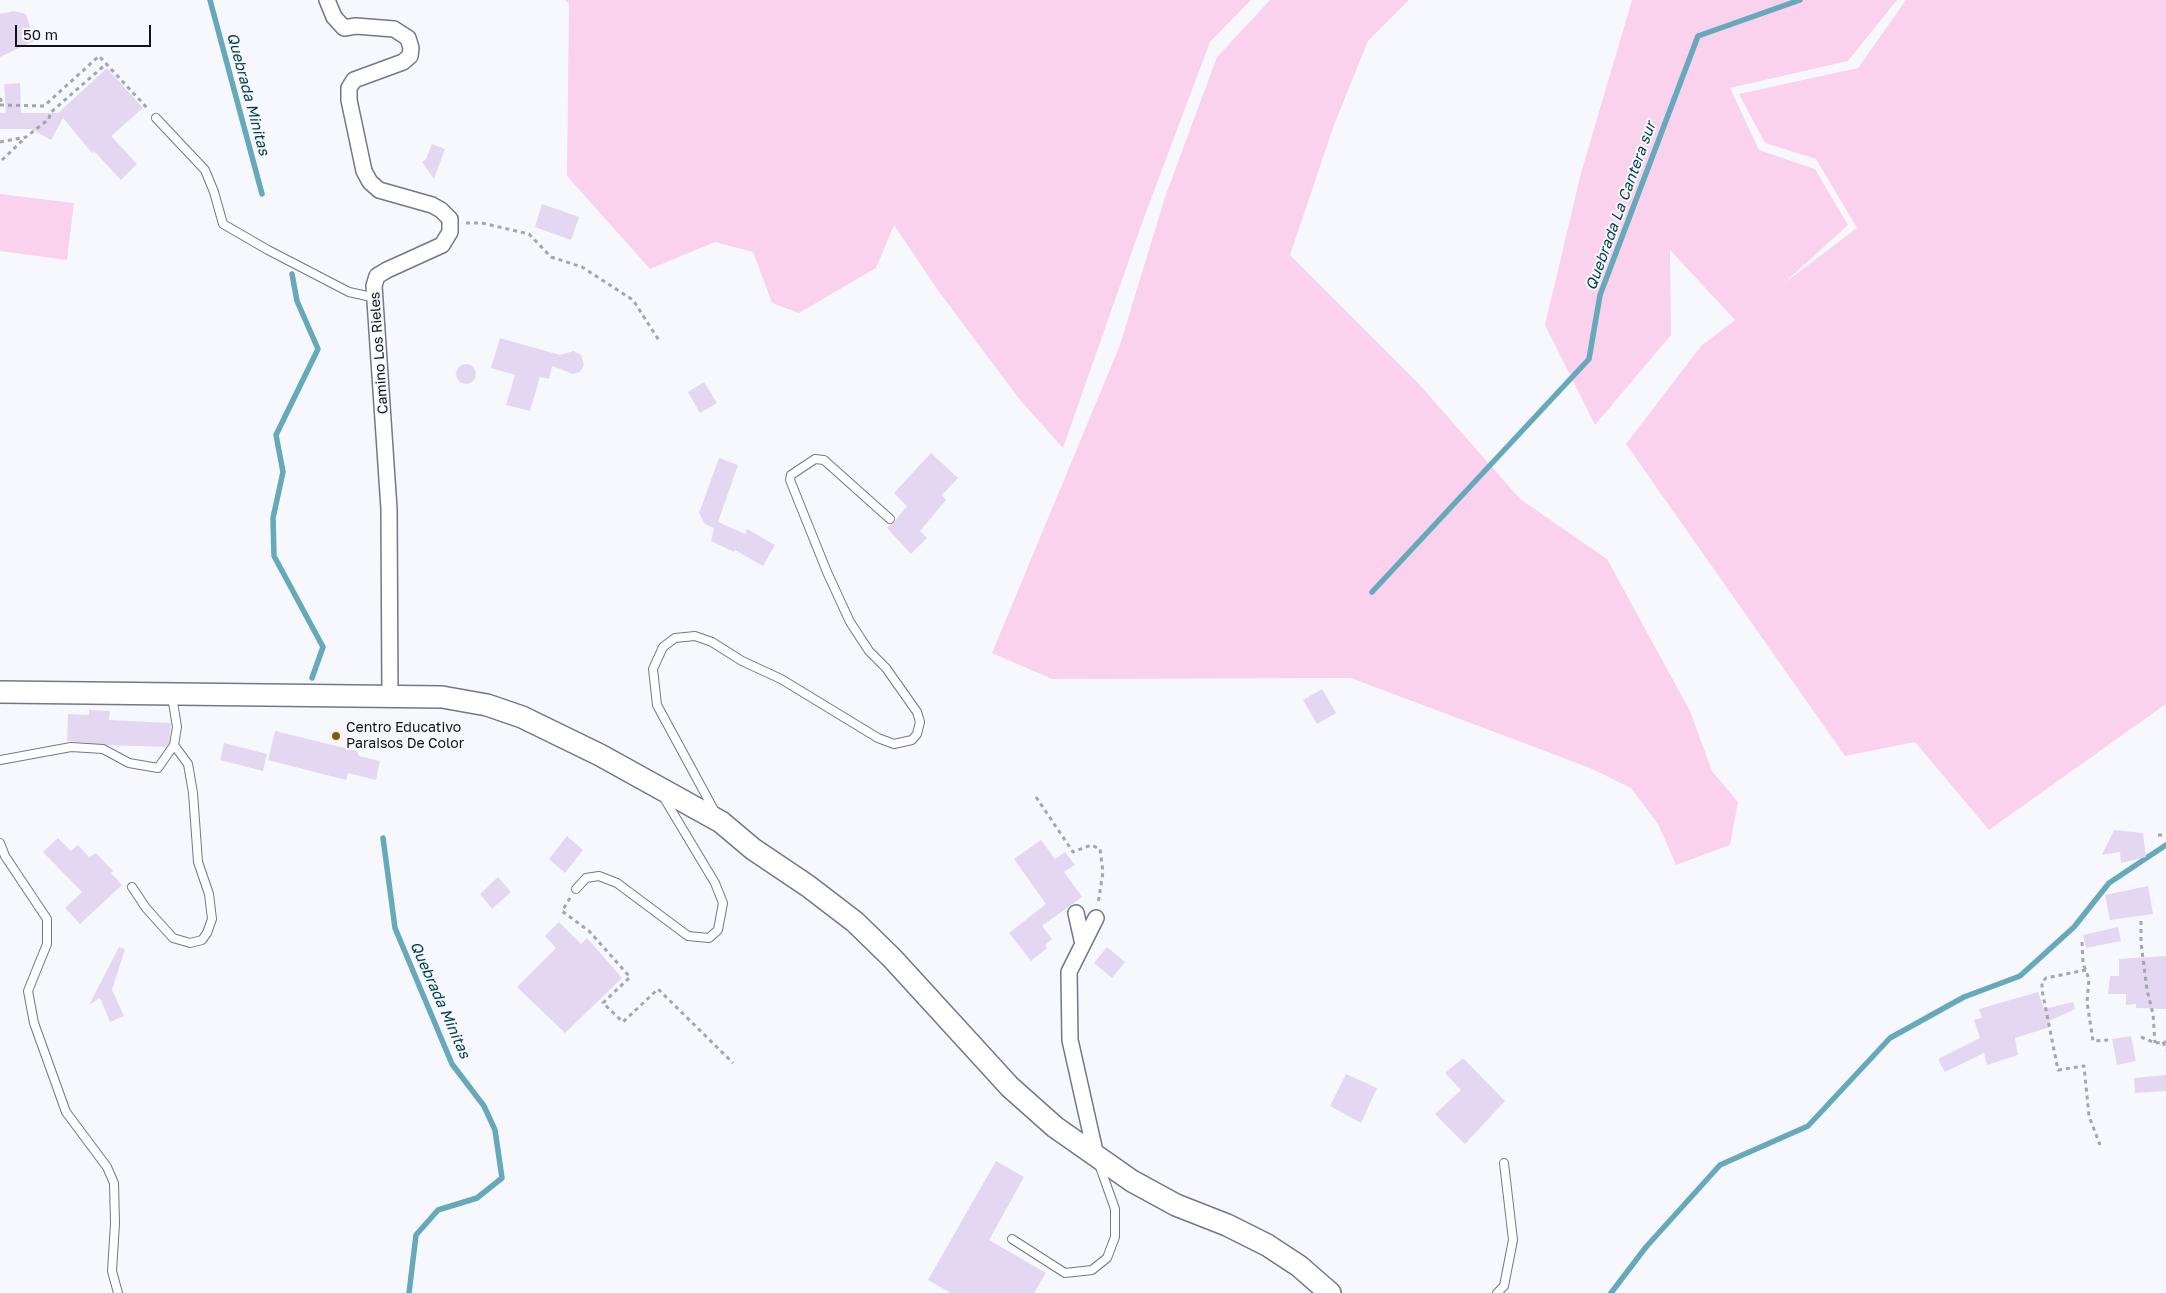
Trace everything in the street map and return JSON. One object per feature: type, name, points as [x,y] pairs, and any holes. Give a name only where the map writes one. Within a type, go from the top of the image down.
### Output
[{"type":"main road","points":[[0,692],[442,697],[486,705],[522,717],[658,787],[721,822],[753,849],[808,886],[855,922],[905,972],[1010,1087],[1056,1127],[1132,1181],[1176,1205],[1227,1225],[1267,1245],[1299,1266],[1330,1293]]},
{"type":"street","points":[[327,0],[334,17],[344,28],[356,26],[394,29],[408,38],[411,48],[410,56],[403,62],[354,80],[349,88],[349,100],[364,171],[370,182],[379,190],[432,205],[441,210],[450,219],[450,224]]},
{"type":"street","name":"Camino Los Rieles","points":[[390,697],[389,509],[374,286],[377,276],[442,245],[450,232],[450,224]]},
{"type":"street","points":[[1076,913],[1083,944]]},
{"type":"street","points":[[1096,918],[1069,972],[1070,1040],[1096,1156]]},
{"type":"lane","points":[[156,118],[205,170],[224,224],[268,250],[349,292],[376,298]]},
{"type":"lane","points":[[721,822],[657,705],[652,669],[663,647],[675,638],[695,636],[712,642],[742,661],[781,679],[878,738],[894,744],[912,740],[920,722],[917,712],[886,668],[869,651],[850,622],[826,572],[790,480],[791,475],[815,459],[824,460],[890,519]]},
{"type":"lane","points":[[0,760],[71,747],[103,749],[129,762],[158,768],[174,745],[177,726],[172,694]]},
{"type":"lane","points":[[132,887],[146,908],[173,938],[190,943],[202,940],[208,933],[212,919],[209,894],[198,862],[193,793],[188,764],[174,745]]},
{"type":"lane","points":[[576,889],[586,878],[599,876],[617,883],[688,936],[709,938],[718,930],[723,903],[715,883],[658,787]]},
{"type":"lane","points":[[0,843],[5,856],[47,919],[47,944],[28,991],[34,1023],[66,1112],[107,1167],[114,1183],[115,1223],[112,1271],[118,1293]]},
{"type":"lane","points":[[1012,1239],[1065,1273],[1092,1270],[1106,1258],[1115,1237],[1115,1209],[1096,1156]]},
{"type":"lane","points":[[1497,1293],[1504,1286],[1513,1240],[1504,1163]]},
{"type":"path","points":[[0,98],[1,105],[44,106],[99,56],[156,118]]},
{"type":"path","points":[[2,160],[26,137],[49,119],[50,113],[106,64]]},
{"type":"path","points":[[0,142],[26,137]]},
{"type":"path","points":[[450,224],[482,223],[529,234],[551,257],[582,267],[633,300],[660,342]]},
{"type":"path","points":[[1036,797],[1065,844],[1073,852],[1091,845],[1100,849],[1103,872],[1096,918]]},
{"type":"path","points":[[2158,835],[2166,835]]},
{"type":"path","points":[[576,889],[562,911],[589,931],[630,977],[603,1004],[623,1022],[658,989],[733,1063]]},
{"type":"path","points":[[2141,921],[2141,943],[2147,990],[2153,1014],[2155,1043]]},
{"type":"path","points":[[2082,942],[2083,963],[2089,979],[2086,1002],[2093,1041],[2108,1040]]},
{"type":"path","points":[[2086,970],[2046,978],[2042,982],[2042,990],[2058,1070],[2084,1066],[2089,1116],[2100,1145]]},
{"type":"path","points":[[2141,1037],[2155,1043],[2164,1042],[2166,1050]]},
{"type":"shaded area","points":[[565,0],[1251,0],[1210,42],[1142,223],[1063,448],[1020,400],[937,289],[894,225],[876,268],[799,313],[772,303],[753,252],[715,242],[650,269],[567,176],[569,4]]},
{"type":"shaded area","points":[[1270,0],[1409,0],[1368,41],[1334,125],[1290,255],[1419,384],[1520,499],[1607,559],[1690,711],[1712,771],[1738,802],[1730,845],[1676,865],[1658,824],[1631,788],[1590,768],[1351,678],[1052,679],[992,653],[1120,345],[1165,197],[1217,57]]},
{"type":"shaded area","points":[[1632,0],[1897,0],[1848,61],[1730,88],[1759,150],[1815,169],[1848,225],[1783,284],[1857,228],[1816,159],[1765,143],[1739,94],[1858,68],[1906,0],[2166,0],[2166,704],[1989,830],[1915,742],[1845,756],[1626,444],[1701,346],[1735,320],[1670,250],[1671,335],[1595,425],[1545,325],[1581,173]]},
{"type":"shaded area","points":[[0,194],[74,203],[67,260],[0,251]]},
{"type":"building","points":[[14,11],[26,14],[34,41],[0,57],[0,14]]},
{"type":"building","points":[[107,68],[143,108],[111,136],[137,164],[121,180],[94,151],[92,153],[63,118],[51,140],[31,129],[0,129],[0,113],[6,113],[4,84],[20,83],[21,113],[58,113]]},
{"type":"building","points":[[432,144],[445,149],[434,179],[422,162],[426,159]]},
{"type":"building","points":[[542,204],[579,217],[571,240],[535,227]]},
{"type":"building","points":[[500,338],[560,355],[574,351],[581,355],[584,365],[580,372],[573,374],[552,366],[549,379],[540,377],[530,411],[506,405],[515,375],[491,368]]},
{"type":"building","points":[[466,364],[473,367],[476,374],[473,381],[466,384],[459,381],[456,374],[459,367]]},
{"type":"building","points":[[704,382],[717,403],[700,413],[688,392]]},
{"type":"building","points":[[931,453],[958,478],[942,495],[946,500],[920,531],[927,538],[911,554],[887,528],[907,506],[894,493]]},
{"type":"building","points":[[719,458],[738,465],[718,522],[745,534],[747,529],[775,545],[763,566],[735,550],[734,552],[711,541],[714,528],[705,524],[699,513]]},
{"type":"building","points":[[1322,689],[1336,713],[1317,724],[1303,700]]},
{"type":"building","points":[[89,710],[110,711],[109,720],[171,723],[169,743],[166,747],[108,745],[67,741],[68,714],[89,715]]},
{"type":"building","points":[[275,731],[357,751],[359,756],[380,761],[376,780],[348,773],[346,780],[268,760]]},
{"type":"building","points":[[224,743],[267,754],[263,771],[220,760]]},
{"type":"building","points":[[2114,830],[2143,833],[2146,857],[2121,863],[2120,852],[2102,855]]},
{"type":"building","points":[[567,836],[583,850],[565,873],[549,859]]},
{"type":"building","points":[[58,838],[71,851],[78,845],[89,857],[96,853],[113,871],[111,873],[122,885],[80,924],[65,908],[82,892],[43,852]]},
{"type":"building","points":[[1041,840],[1055,859],[1065,852],[1075,865],[1064,872],[1082,897],[1042,926],[1052,939],[1045,945],[1047,948],[1031,961],[1009,933],[1046,904],[1014,859]]},
{"type":"building","points":[[498,877],[511,892],[492,909],[480,894]]},
{"type":"building","points":[[2148,886],[2153,914],[2110,920],[2105,895]]},
{"type":"building","points":[[559,922],[581,944],[587,938],[622,978],[565,1033],[517,987],[556,948],[545,936]]},
{"type":"building","points":[[2118,927],[2121,941],[2086,948],[2083,935]]},
{"type":"building","points":[[119,947],[125,949],[112,990],[124,1016],[110,1022],[100,998],[89,1005]]},
{"type":"building","points":[[1107,947],[1125,962],[1112,978],[1094,963]]},
{"type":"building","points":[[2166,956],[2166,1009],[2136,1008],[2136,1004],[2126,1005],[2126,994],[2108,994],[2110,976],[2119,976],[2119,959]]},
{"type":"building","points":[[2038,992],[2044,1009],[2073,1002],[2075,1009],[2049,1021],[2050,1027],[2015,1038],[2018,1055],[1987,1065],[1984,1053],[1945,1072],[1938,1059],[1980,1038],[1974,1020],[1982,1018],[1979,1009]]},
{"type":"building","points":[[2131,1036],[2136,1061],[2117,1065],[2112,1039]]},
{"type":"building","points":[[1463,1058],[1505,1101],[1465,1144],[1435,1114],[1461,1090],[1445,1073]]},
{"type":"building","points":[[1346,1074],[1377,1088],[1361,1123],[1330,1106]]},
{"type":"building","points":[[2166,1075],[2166,1091],[2135,1093],[2134,1078]]},
{"type":"building","points":[[996,1161],[1024,1177],[989,1240],[1046,1273],[1034,1293],[951,1293],[928,1280]]},
{"type":"waterway","name":"Quebrada Minitas","points":[[210,0],[262,194]]},
{"type":"waterway","name":"Quebrada La Cantera sur","points":[[1372,592],[1589,359],[1600,295],[1698,36],[1800,0]]},
{"type":"waterway","name":"Quebrada Minitas","points":[[292,274],[297,301],[318,349],[276,435],[283,472],[273,518],[274,556],[323,647],[312,678]]},
{"type":"waterway","name":"Quebrada Minitas","points":[[383,838],[395,928],[452,1064],[484,1106],[495,1130],[502,1178],[477,1198],[438,1210],[416,1235],[409,1293]]},
{"type":"waterway","points":[[1611,1293],[1646,1247],[1720,1165],[1808,1126],[1890,1038],[1964,997],[2020,976],[2074,927],[2109,883],[2166,845]]},
{"type":"place","name":"Centro Educativo Paraisos De Color","points":[[336,736]]}]
